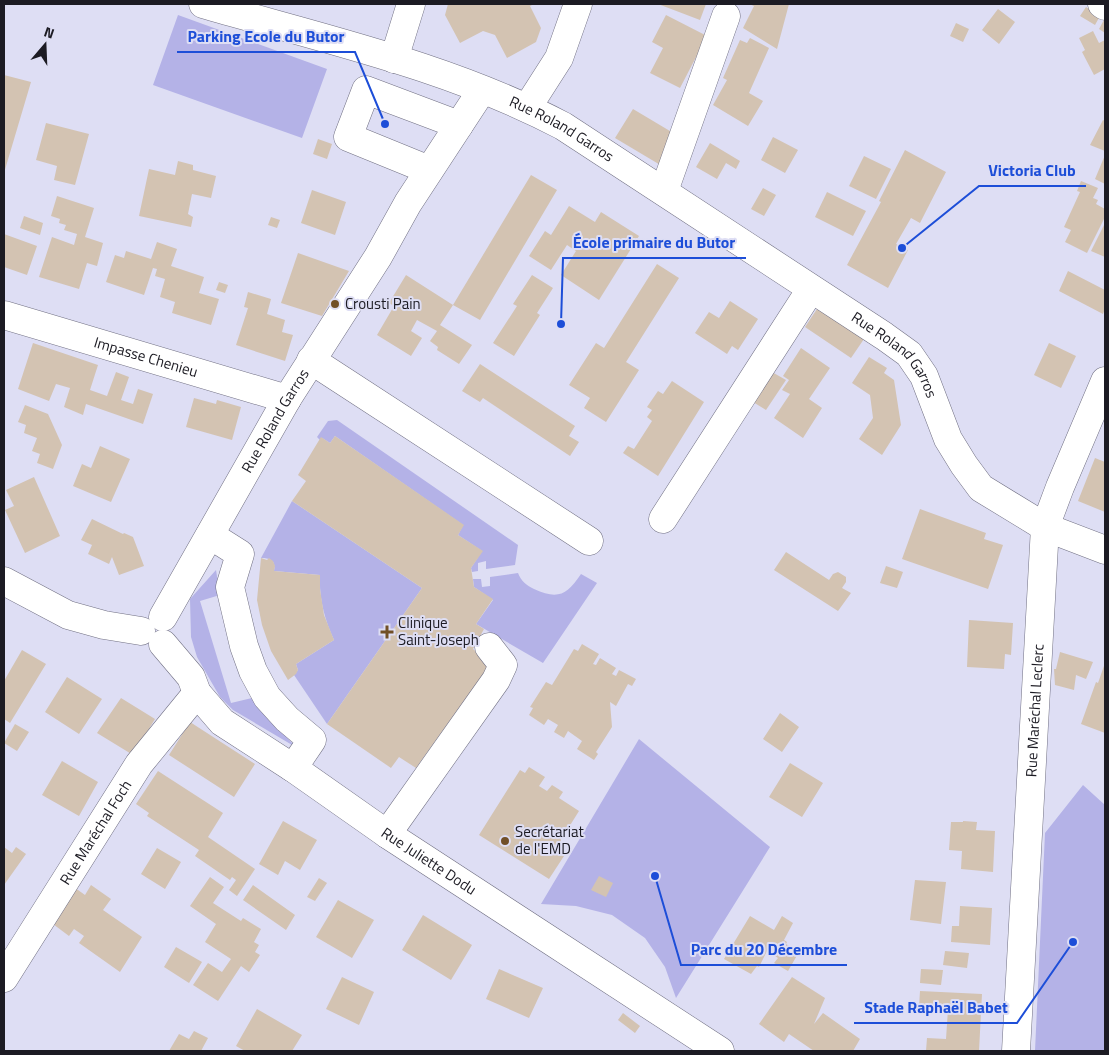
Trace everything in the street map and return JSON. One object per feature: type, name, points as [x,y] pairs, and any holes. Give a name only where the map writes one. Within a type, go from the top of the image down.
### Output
[{"type":"street","points":[[203,4],[394,59],[482,90]]},
{"type":"street","points":[[394,59],[411,4]]},
{"type":"street","points":[[527,108],[559,58],[578,4]]},
{"type":"street","points":[[664,191],[726,16]]},
{"type":"street","points":[[429,170],[348,137],[366,90],[459,125]]},
{"type":"street","name":"Rue Roland Garros","points":[[156,631],[287,399],[378,257],[408,203],[482,90],[527,108],[562,126],[664,191],[909,354],[924,376],[948,439],[981,488],[1045,527],[1105,550]]},
{"type":"street","points":[[663,519],[811,288]]},
{"type":"street","name":"Impasse Chenieu","points":[[4,315],[287,399]]},
{"type":"street","points":[[311,360],[589,541]]},
{"type":"street","name":"Rue Maréchal Leclerc","points":[[1016,1051],[1045,527],[1105,382]]},
{"type":"street","points":[[210,535],[240,554],[230,587],[240,631],[253,671],[267,697],[287,719],[312,740],[293,768]]},
{"type":"street","points":[[4,581],[68,615],[104,626],[156,631]]},
{"type":"street","name":"Rue Juliette Dodu","points":[[156,631],[191,677],[197,693],[222,722],[293,768],[704,1047]]},
{"type":"street","points":[[388,834],[496,680],[503,665],[489,647]]},
{"type":"street","name":"Rue Maréchal Foch","points":[[4,978],[139,764],[197,693]]},
{"type":"shaded area","points":[[178,15],[327,69],[302,138],[153,85]]},
{"type":"shaded area","points":[[337,420],[518,545],[515,565],[486,569],[486,561],[478,563],[478,571],[472,572],[471,568],[482,551],[458,535],[463,525],[335,436],[330,443],[317,437],[328,421]]},
{"type":"shaded area","points":[[292,501],[422,588],[327,724],[294,675],[298,670],[296,664],[334,640],[323,608],[320,592],[320,575],[274,571],[272,561],[261,558]]},
{"type":"shaded area","points":[[216,570],[220,595],[200,601],[231,703],[252,698],[292,743],[304,752],[233,710],[220,697],[197,657],[191,637],[190,599]]},
{"type":"shaded area","points":[[518,573],[522,581],[534,589],[556,595],[571,587],[581,574],[597,583],[543,663],[476,624],[493,600],[474,587],[473,579],[481,579],[482,587],[490,586],[490,577]]},
{"type":"shaded area","points":[[639,739],[770,847],[676,998],[665,967],[645,938],[612,915],[576,906],[541,904]]},
{"type":"shaded area","points":[[1083,785],[1105,805],[1105,1051],[1035,1051],[1045,833]]},
{"type":"building","points":[[448,4],[534,4],[530,6],[541,28],[536,42],[507,58],[495,35],[483,31],[460,43],[445,15]]},
{"type":"building","points":[[658,4],[706,4],[700,20]]},
{"type":"building","points":[[749,4],[789,4],[777,49],[743,28],[754,6]]},
{"type":"building","points":[[1086,7],[1100,16],[1095,25],[1080,16]]},
{"type":"building","points":[[998,9],[1015,22],[999,44],[982,30]]},
{"type":"building","points":[[666,15],[707,36],[680,88],[650,73],[663,48],[652,42]]},
{"type":"building","points":[[1105,18],[1105,33],[1099,29]]},
{"type":"building","points":[[956,23],[969,29],[963,42],[950,36]]},
{"type":"building","points":[[1093,31],[1099,43],[1105,40],[1105,69],[1094,75],[1082,52],[1085,50],[1079,38]]},
{"type":"building","points":[[750,38],[769,48],[749,93],[763,101],[748,126],[713,105],[727,80],[723,78],[740,40],[747,43]]},
{"type":"building","points":[[4,75],[31,82],[4,173]]},
{"type":"building","points":[[633,109],[680,137],[662,166],[615,138]]},
{"type":"building","points":[[1103,120],[1105,121],[1105,151],[1090,145]]},
{"type":"building","points":[[46,123],[89,134],[75,185],[54,180],[57,166],[36,160]]},
{"type":"building","points":[[773,137],[798,150],[785,173],[761,160]]},
{"type":"building","points":[[318,139],[332,144],[327,159],[313,154]]},
{"type":"building","points":[[710,143],[740,161],[736,169],[726,163],[717,179],[696,167]]},
{"type":"building","points":[[905,150],[946,172],[920,223],[911,218],[896,244],[908,250],[888,288],[847,265],[881,202],[879,201]]},
{"type":"building","points":[[1105,155],[1105,184],[1095,179]]},
{"type":"building","points":[[864,156],[891,169],[876,199],[849,186]]},
{"type":"building","points":[[178,161],[193,165],[193,170],[216,176],[211,198],[192,194],[188,214],[193,217],[191,227],[139,216],[149,169],[175,175]]},
{"type":"building","points":[[531,175],[557,190],[480,320],[453,305]]},
{"type":"building","points":[[1081,181],[1098,188],[1093,198],[1098,200],[1096,204],[1105,209],[1105,217],[1087,253],[1065,242],[1071,230],[1064,227],[1080,192],[1077,191]]},
{"type":"building","points":[[763,188],[776,195],[764,216],[751,209]]},
{"type":"building","points":[[312,190],[346,202],[335,235],[301,223]]},
{"type":"building","points":[[827,192],[866,211],[853,236],[815,217]]},
{"type":"building","points":[[57,196],[94,208],[85,237],[103,243],[97,266],[87,263],[79,289],[39,277],[52,237],[74,245],[77,234],[64,230],[66,225],[59,223],[60,219],[51,216]]},
{"type":"building","points":[[569,206],[595,222],[601,212],[639,236],[599,300],[561,275],[576,251],[567,245],[551,270],[529,256],[545,231],[551,235]]},
{"type":"building","points":[[24,216],[43,223],[40,235],[20,228]]},
{"type":"building","points":[[271,217],[280,220],[277,228],[268,225]]},
{"type":"building","points":[[1105,223],[1105,257],[1091,251]]},
{"type":"building","points":[[4,234],[37,246],[27,275],[4,267]]},
{"type":"building","points":[[157,242],[177,249],[171,266],[204,277],[199,293],[219,299],[211,325],[172,313],[175,302],[160,297],[165,279],[155,276],[157,269],[153,268],[144,295],[106,282],[115,255],[124,258],[126,251],[151,259]]},
{"type":"building","points":[[298,253],[349,271],[322,316],[281,303]]},
{"type":"building","points":[[657,264],[679,278],[626,362],[639,370],[606,422],[584,408],[590,398],[569,385],[596,343],[604,348]]},
{"type":"building","points":[[1068,271],[1105,290],[1105,309],[1103,314],[1059,291]]},
{"type":"building","points":[[406,275],[453,305],[440,325],[472,345],[459,364],[437,350],[438,347],[430,341],[437,331],[417,320],[411,331],[422,338],[411,356],[377,335],[394,306],[389,303]]},
{"type":"building","points":[[532,275],[553,288],[537,313],[540,315],[514,356],[493,343],[517,306],[513,304]]},
{"type":"building","points":[[219,282],[228,285],[225,293],[216,290]]},
{"type":"building","points":[[248,292],[271,299],[267,314],[285,320],[282,332],[293,335],[285,361],[236,345],[248,308],[244,307]]},
{"type":"building","points":[[730,301],[758,319],[738,350],[732,346],[727,354],[695,333],[709,312],[719,318]]},
{"type":"building","points":[[817,309],[864,339],[851,358],[805,327]]},
{"type":"building","points":[[33,343],[98,365],[90,390],[107,396],[116,372],[129,377],[121,400],[133,404],[138,389],[153,394],[143,424],[86,404],[83,415],[64,407],[70,388],[56,384],[49,401],[18,389]]},
{"type":"building","points":[[1049,343],[1076,356],[1061,388],[1034,375]]},
{"type":"building","points":[[801,348],[830,368],[809,399],[822,408],[803,438],[774,418],[790,394],[782,390],[789,380],[783,376]]},
{"type":"building","points":[[869,357],[887,368],[884,373],[894,380],[901,425],[882,455],[859,439],[873,418],[870,395],[852,383]]},
{"type":"building","points":[[480,364],[575,426],[569,436],[579,442],[570,456],[483,398],[480,402],[462,391]]},
{"type":"building","points":[[772,372],[786,380],[766,410],[753,402]]},
{"type":"building","points":[[672,381],[704,402],[658,476],[623,453],[628,446],[634,449],[652,421],[647,417],[652,410],[647,407],[658,391],[663,394]]},
{"type":"building","points":[[194,398],[216,404],[217,400],[241,407],[232,440],[186,427]]},
{"type":"building","points":[[25,405],[48,414],[62,445],[53,469],[37,463],[40,454],[32,451],[37,438],[24,433],[26,425],[18,422]]},
{"type":"building","points":[[335,436],[464,525],[458,535],[483,551],[471,568],[474,587],[493,599],[476,624],[484,629],[473,649],[491,663],[416,768],[399,757],[391,768],[327,724],[422,588],[292,501],[306,481],[298,475],[321,437],[330,443]]},
{"type":"building","points":[[100,446],[130,459],[111,502],[73,486],[82,464],[91,468]]},
{"type":"building","points":[[1095,458],[1105,462],[1105,512],[1078,501]]},
{"type":"building","points":[[34,477],[60,536],[25,553],[5,510],[14,506],[6,490]]},
{"type":"building","points":[[920,509],[986,533],[984,539],[1003,545],[988,589],[902,559]]},
{"type":"building","points":[[92,519],[133,537],[144,566],[119,575],[112,557],[109,564],[88,554],[92,545],[81,540]]},
{"type":"building","points":[[786,552],[829,580],[833,574],[838,572],[846,577],[846,582],[842,588],[851,593],[838,611],[774,570]]},
{"type":"building","points":[[261,558],[267,560],[269,558],[273,561],[274,571],[320,575],[324,615],[334,640],[296,664],[298,670],[296,674],[288,680],[271,651],[262,625],[257,600]]},
{"type":"building","points":[[886,566],[903,572],[897,588],[880,583]]},
{"type":"building","points":[[969,620],[1013,623],[1011,655],[1005,654],[1004,669],[967,667]]},
{"type":"building","points":[[582,644],[599,654],[593,664],[596,665],[600,658],[616,668],[612,674],[616,676],[619,670],[636,679],[632,686],[628,684],[616,706],[610,702],[612,727],[596,752],[598,754],[594,760],[577,749],[582,741],[568,731],[564,738],[554,732],[558,725],[548,719],[544,725],[529,715],[533,708],[530,707],[546,682],[552,685],[574,649],[578,651]]},
{"type":"building","points":[[22,650],[46,664],[10,723],[4,719],[4,681]]},
{"type":"building","points":[[1060,652],[1093,662],[1086,679],[1076,675],[1074,690],[1055,685],[1054,669],[1056,669]]},
{"type":"building","points":[[1105,663],[1105,733],[1081,724]]},
{"type":"building","points":[[67,677],[102,699],[79,734],[45,712]]},
{"type":"building","points":[[121,698],[155,719],[133,755],[97,733]]},
{"type":"building","points":[[780,713],[799,727],[782,752],[763,739]]},
{"type":"building","points":[[190,722],[255,764],[234,797],[169,755]]},
{"type":"building","points":[[15,724],[29,732],[17,751],[4,743]]},
{"type":"building","points":[[62,761],[98,782],[79,816],[42,795]]},
{"type":"building","points":[[790,763],[823,783],[802,817],[769,797]]},
{"type":"building","points":[[529,767],[545,777],[539,786],[547,791],[552,785],[563,792],[559,798],[579,811],[564,835],[559,831],[564,856],[549,879],[479,835],[520,770],[525,773]]},
{"type":"building","points":[[158,771],[223,813],[208,837],[255,869],[237,896],[229,890],[236,880],[232,877],[230,880],[195,856],[199,850],[147,816],[149,813],[136,804]]},
{"type":"building","points":[[283,821],[317,840],[300,870],[285,861],[278,875],[259,864]]},
{"type":"building","points":[[951,822],[977,822],[976,830],[995,831],[993,872],[961,869],[962,851],[949,850]]},
{"type":"building","points":[[4,847],[12,853],[16,847],[26,854],[4,885]]},
{"type":"building","points":[[157,848],[181,862],[165,889],[141,874]]},
{"type":"building","points":[[599,876],[613,883],[606,897],[591,890]]},
{"type":"building","points":[[210,877],[224,887],[213,903],[241,921],[243,918],[261,929],[254,942],[259,945],[255,952],[260,955],[249,972],[241,966],[218,1001],[193,985],[208,963],[222,972],[231,959],[205,942],[216,924],[190,906]]},
{"type":"building","points":[[319,878],[327,883],[315,901],[307,897]]},
{"type":"building","points":[[915,880],[946,882],[941,924],[910,920]]},
{"type":"building","points":[[71,885],[85,895],[91,885],[111,899],[103,910],[142,937],[120,972],[79,943],[84,936],[74,929],[69,936],[49,921]]},
{"type":"building","points":[[253,885],[295,915],[286,930],[243,900]]},
{"type":"building","points":[[338,900],[374,920],[352,958],[316,937]]},
{"type":"building","points":[[960,906],[992,908],[990,945],[951,942],[952,926],[959,926]]},
{"type":"building","points":[[423,915],[472,945],[451,980],[402,950]]},
{"type":"building","points":[[750,916],[774,930],[782,916],[793,923],[784,940],[787,942],[786,944],[799,952],[788,971],[774,963],[778,958],[767,951],[759,967],[757,966],[751,974],[724,959]]},
{"type":"building","points":[[176,947],[202,962],[189,983],[164,967]]},
{"type":"building","points":[[945,951],[969,953],[967,968],[943,965]]},
{"type":"building","points":[[499,969],[543,988],[529,1018],[486,999]]},
{"type":"building","points":[[921,969],[943,970],[941,985],[920,983]]},
{"type":"building","points":[[342,977],[374,992],[359,1025],[326,1009]]},
{"type":"building","points":[[792,977],[825,998],[814,1024],[823,1013],[860,1039],[853,1051],[814,1051],[789,1034],[784,1042],[759,1024]]},
{"type":"building","points":[[920,991],[982,994],[979,1051],[926,1051],[927,1038],[946,1039],[948,1009],[919,1007]]},
{"type":"building","points":[[257,1009],[302,1035],[292,1051],[245,1051],[236,1046]]},
{"type":"building","points":[[623,1013],[640,1026],[635,1033],[618,1020]]},
{"type":"building","points":[[194,1031],[208,1038],[201,1051],[169,1051],[179,1034],[189,1039]]},
{"type":"place","name":"Parking Ecole du Butor","points":[[385,124]]},
{"type":"place","name":"Victoria Club","points":[[902,248]]},
{"type":"place","name":"Crousti Pain","points":[[335,304]]},
{"type":"place","name":"École primaire du Butor","points":[[561,324]]},
{"type":"place","name":"Clinique Saint-Joseph","points":[[387,632]]},
{"type":"place","name":"Secrétariat de l'EMD","points":[[505,841]]},
{"type":"place","name":"Parc du 20 Décembre","points":[[655,876]]},
{"type":"place","name":"Stade Raphaël Babet","points":[[1073,942]]}]
